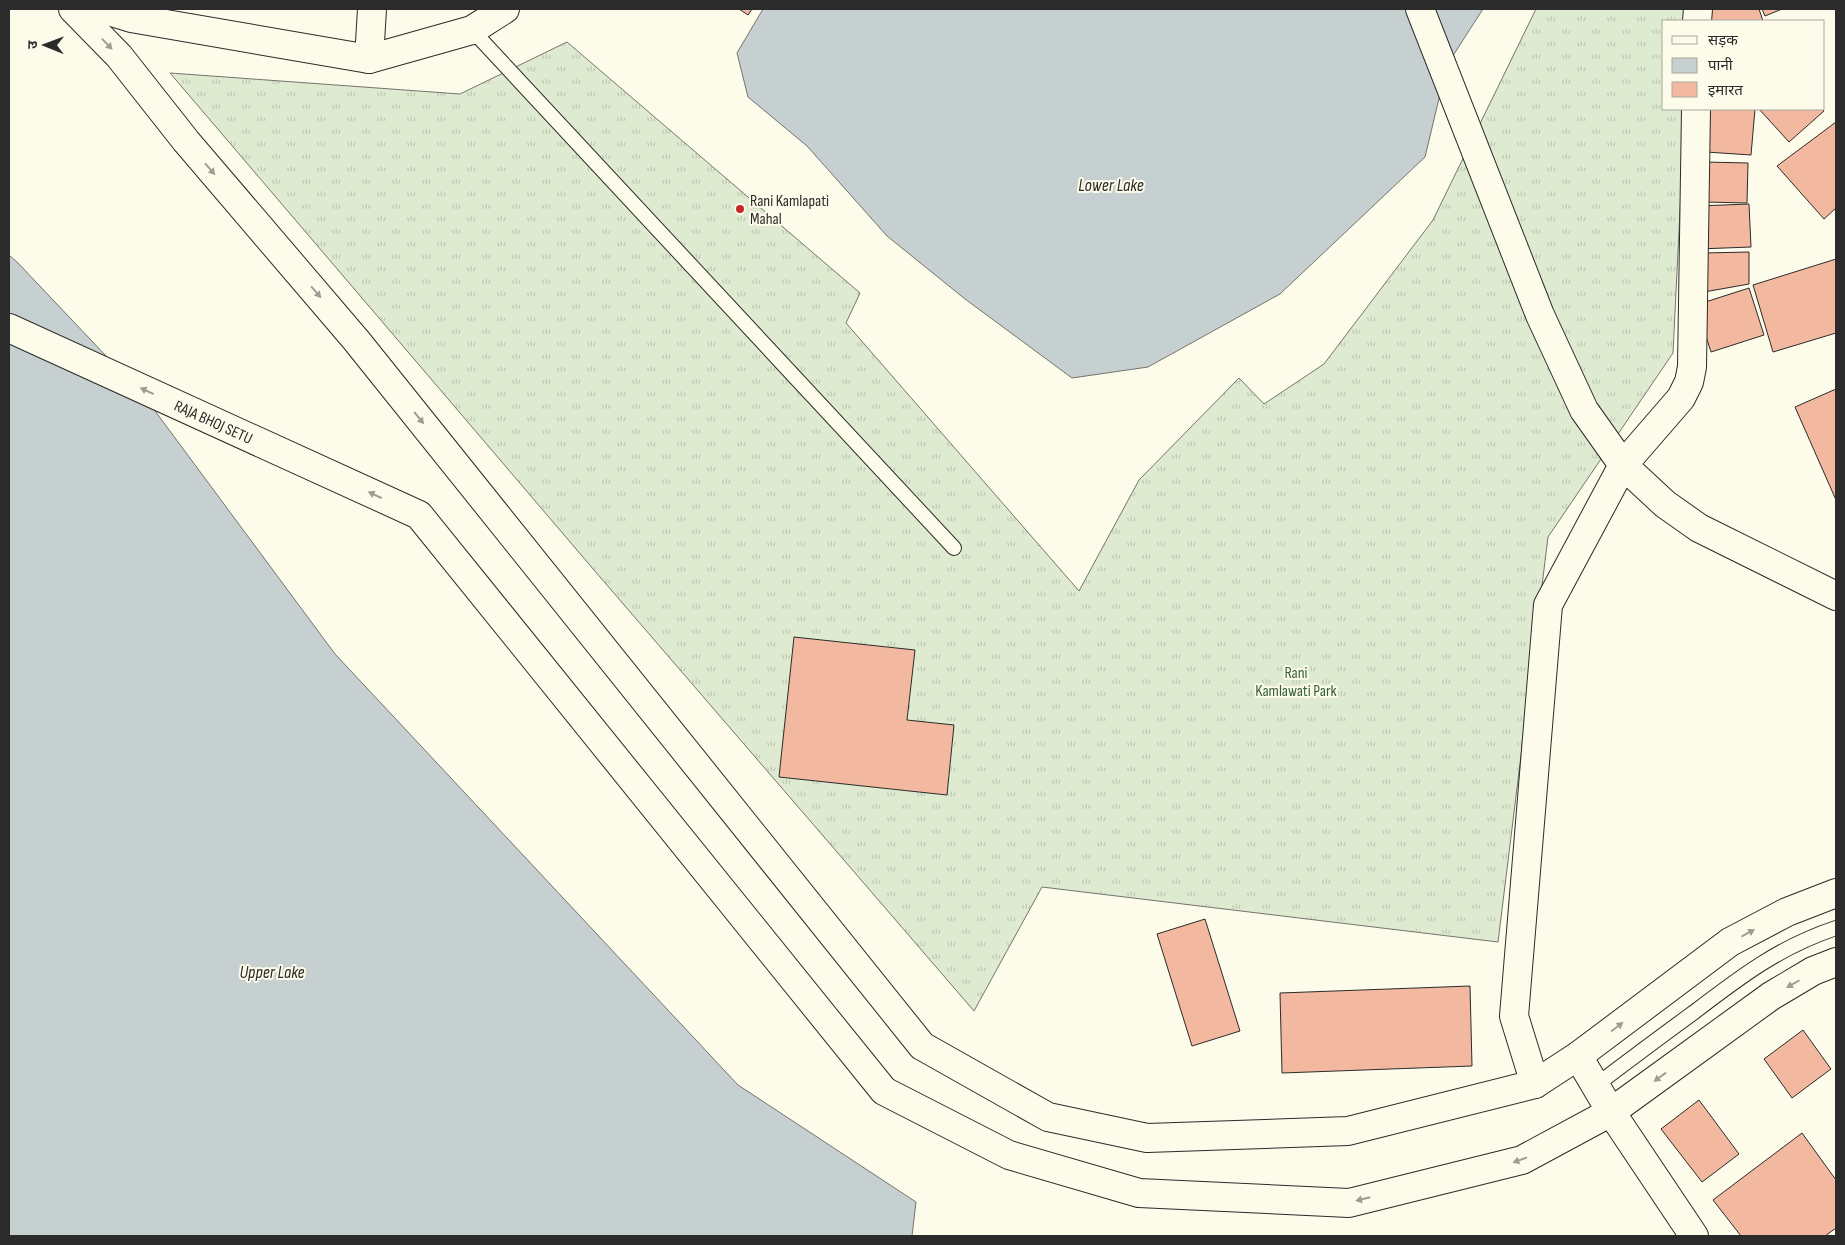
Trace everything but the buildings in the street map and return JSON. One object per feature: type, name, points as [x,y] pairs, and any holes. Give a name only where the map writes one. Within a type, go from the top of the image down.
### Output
[{"type":"main road","points":[[73,9],[119,56],[186,142],[356,340],[922,1046],[1048,1118],[1147,1138],[1348,1131],[1535,1084],[1578,1056],[1730,942],[1787,912],[1836,892]]},
{"type":"main road","points":[[102,9],[369,59],[472,30],[505,9]]},
{"type":"main road","points":[[369,59],[372,9]]},
{"type":"main road","points":[[1420,9],[1540,315],[1584,410],[1623,466],[1665,504],[1700,528],[1836,596]]},
{"type":"main road","points":[[1535,1084],[1514,1016],[1548,606],[1623,466],[1681,398],[1689,382],[1692,367],[1696,110]]},
{"type":"main road","name":"RAJA BHOJ SETU","points":[[9,328],[419,515],[884,1091],[1009,1155],[1139,1193],[1349,1203],[1522,1160],[1611,1112]]},
{"type":"main road","points":[[1611,1112],[1771,996],[1814,971],[1836,962]]},
{"type":"main road","points":[[1578,1056],[1611,1112],[1694,1236]]},
{"type":"lane","points":[[472,30],[954,548]]},
{"type":"lane","points":[[1595,1086],[1743,975],[1800,942],[1836,928]]},
{"type":"green space","name":"Rani Kamlawati Park","points":[[1536,9],[1690,9],[1689,20],[1662,20],[1662,110],[1685,110],[1673,353],[1548,537],[1498,942],[1042,887],[974,1011],[594,570],[170,73],[460,94],[567,42],[860,293],[846,323],[1079,591],[1139,480],[1239,378],[1264,404],[1324,364],[1433,220]]},
{"type":"water","name":"Lower Lake","points":[[763,9],[1483,9],[1447,65],[1425,157],[1280,294],[1148,367],[1072,378],[965,299],[887,236],[807,146],[748,97],[737,53]]},
{"type":"water","name":"Upper Lake","points":[[9,255],[144,396],[335,654],[738,1085],[916,1202],[912,1236],[9,1236]]},
{"type":"place","name":"Rani Kamlapati Mahal","points":[[740,209]]}]
